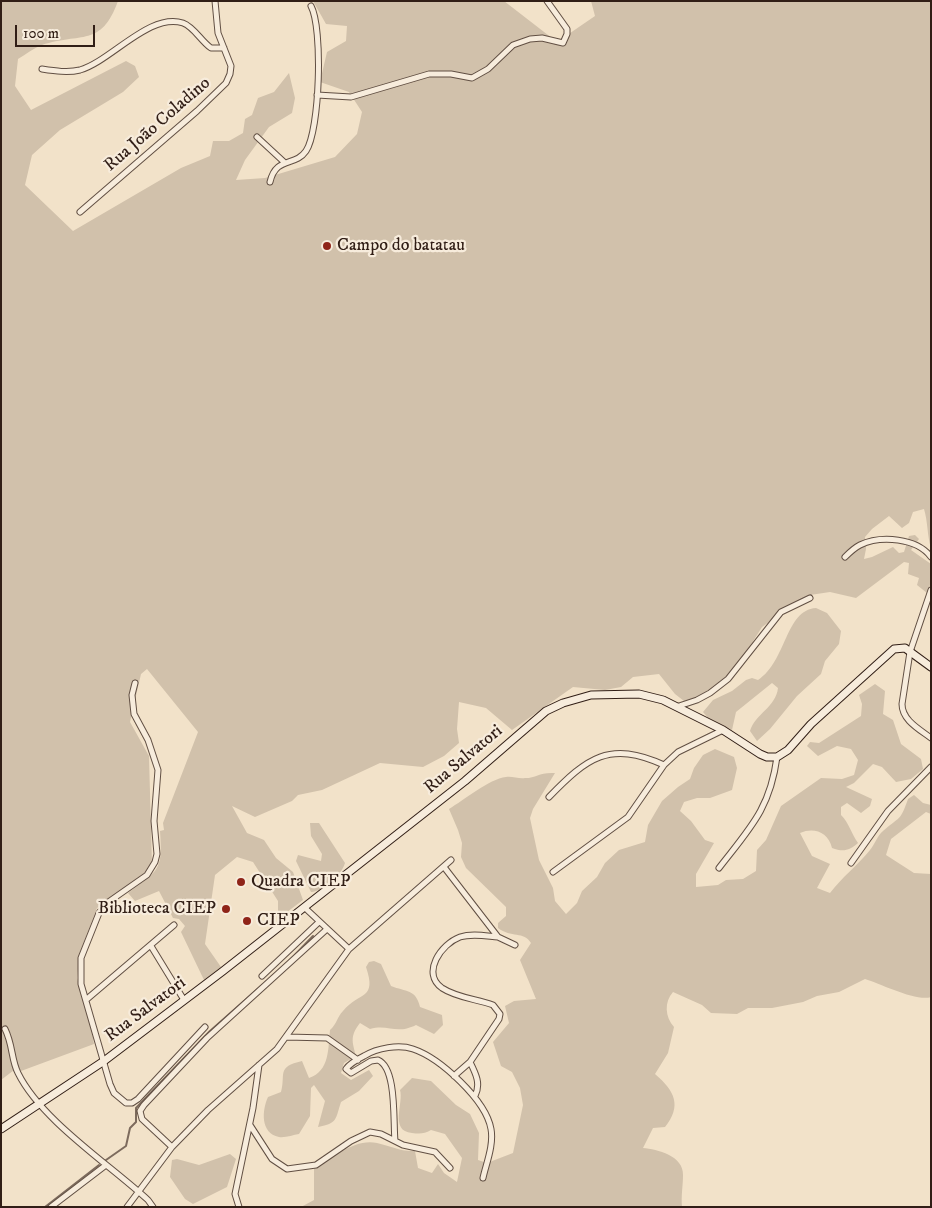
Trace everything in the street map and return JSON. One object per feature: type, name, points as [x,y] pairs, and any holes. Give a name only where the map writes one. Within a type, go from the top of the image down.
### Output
[{"type":"street","name":"Rua João Coladino","points":[[80,212],[197,111],[226,83],[230,74],[230,66],[218,33],[215,1]]},
{"type":"street","points":[[317,95],[352,97],[429,74],[451,74],[472,78],[488,70],[513,45],[530,39],[542,38],[562,43],[567,34],[566,29],[547,1]]},
{"type":"street","points":[[270,182],[272,174],[284,162],[302,156],[307,150],[317,95],[317,29],[311,6]]},
{"type":"street","points":[[42,69],[66,72],[90,66],[148,28],[170,22],[183,23],[211,48],[224,48]]},
{"type":"street","points":[[257,138],[284,162]]},
{"type":"street","points":[[844,557],[862,544],[874,540],[894,540],[917,544],[931,557]]},
{"type":"street","points":[[931,590],[910,652],[902,712],[905,718],[931,738]]},
{"type":"street","points":[[676,706],[697,700],[728,679],[781,612],[810,598]]},
{"type":"street","points":[[719,868],[764,807],[773,784],[777,757],[788,750],[811,724],[887,653],[899,647],[910,652],[931,667]]},
{"type":"street","points":[[135,683],[132,695],[134,714],[148,740],[158,770],[154,820],[158,854],[152,869],[107,903],[90,930],[81,958],[81,984],[110,1084],[120,1098],[129,1104],[138,1099],[205,1027]]},
{"type":"street","name":"Rua Salvatori","points":[[1,1129],[104,1061],[184,1000],[465,781],[546,711],[563,703],[591,695],[613,693],[639,694],[663,700],[723,730],[760,754],[767,757],[777,757]]},
{"type":"street","points":[[553,872],[628,817],[664,765],[685,747],[723,730]]},
{"type":"street","points":[[549,797],[582,766],[597,757],[612,754],[636,754],[664,765]]},
{"type":"street","points":[[851,863],[888,811],[931,767]]},
{"type":"street","points":[[127,1207],[172,1147],[208,1110],[278,1049],[349,949],[451,860]]},
{"type":"street","points":[[444,867],[498,936]]},
{"type":"street","points":[[304,907],[349,949]]},
{"type":"street","points":[[262,976],[319,922]]},
{"type":"street","points":[[87,1000],[174,925]]},
{"type":"street","points":[[172,1147],[142,1119],[140,1111],[142,1108],[207,1038],[327,929]]},
{"type":"street","points":[[454,1076],[470,1062],[499,1020],[498,1008],[494,1004],[455,995],[441,987],[434,979],[432,970],[435,960],[440,953],[459,938],[473,935],[498,936],[516,945]]},
{"type":"street","points":[[151,946],[184,1000]]},
{"type":"street","points":[[5,1029],[13,1048],[18,1073],[39,1104],[106,1165],[138,1190],[153,1207]]},
{"type":"street","points":[[287,1037],[327,1038],[358,1060]]},
{"type":"street","points":[[394,1141],[392,1077],[387,1066],[378,1060],[351,1073],[347,1071],[349,1066],[358,1060],[381,1049],[402,1047],[421,1052],[454,1076],[476,1096],[491,1129],[492,1138],[483,1178]]},
{"type":"street","points":[[470,1062],[478,1079],[476,1096]]},
{"type":"street","points":[[239,1207],[235,1194],[250,1125],[259,1064]]},
{"type":"street","points":[[250,1125],[255,1136],[272,1159],[287,1169],[316,1165],[351,1141],[370,1132],[381,1134],[402,1145],[435,1152],[450,1168]]},
{"type":"street","points":[[51,1207],[106,1165]]},
{"type":"shaded area","points":[[1,1],[118,1],[111,16],[97,32],[88,36],[42,45],[18,59],[15,86],[31,110],[126,61],[135,66],[139,77],[123,92],[60,130],[32,155],[25,185],[73,231],[181,168],[210,156],[213,141],[229,141],[243,133],[245,119],[252,115],[258,98],[274,92],[289,73],[295,98],[292,113],[269,127],[245,160],[236,180],[265,178],[335,157],[357,134],[362,112],[349,92],[320,82],[327,52],[346,41],[347,26],[326,24],[313,1],[504,1],[557,42],[595,16],[591,1],[931,1],[931,548],[924,509],[913,512],[909,523],[902,528],[889,516],[872,529],[865,537],[866,549],[864,559],[893,547],[899,553],[904,552],[909,536],[915,535],[919,539],[911,550],[931,564],[931,582],[927,593],[917,585],[919,578],[908,574],[909,563],[904,562],[856,598],[830,592],[810,595],[800,600],[762,627],[740,662],[720,682],[701,696],[684,701],[675,694],[659,674],[633,677],[621,687],[605,690],[573,687],[512,730],[486,708],[459,702],[457,729],[459,743],[444,756],[423,767],[380,763],[322,790],[298,795],[292,801],[255,817],[232,806],[247,833],[264,840],[276,858],[293,872],[303,900],[283,915],[278,911],[278,901],[253,862],[237,857],[215,875],[205,944],[221,967],[204,980],[181,932],[185,926],[179,919],[173,918],[159,891],[135,901],[128,893],[152,874],[159,863],[160,831],[164,830],[163,823],[198,732],[147,669],[141,674],[130,722],[149,756],[152,865],[97,908],[80,952],[77,978],[90,1018],[94,1044],[21,1071],[18,1067],[1,1080]]},
{"type":"shaded area","points":[[816,608],[827,613],[841,631],[839,644],[825,661],[821,674],[797,696],[770,729],[757,741],[750,731],[756,720],[770,705],[776,695],[778,688],[772,683],[736,712],[732,730],[708,718],[703,712],[713,700],[732,691],[746,680],[752,678],[758,680],[768,672],[798,617],[806,611]]},
{"type":"shaded area","points":[[875,684],[885,691],[883,714],[893,720],[901,744],[921,759],[923,769],[911,779],[896,782],[882,767],[873,764],[854,783],[846,787],[872,799],[870,806],[861,813],[847,803],[841,807],[841,815],[858,843],[852,848],[839,850],[832,848],[827,838],[820,832],[805,831],[800,833],[812,856],[830,864],[817,888],[830,893],[870,850],[881,833],[899,818],[908,799],[914,795],[923,803],[931,805],[931,814],[926,812],[891,839],[886,855],[914,873],[931,874],[931,997],[925,998],[908,995],[865,979],[839,992],[817,996],[803,1002],[772,1008],[748,1008],[737,1014],[711,1013],[702,1005],[673,992],[668,1000],[667,1014],[674,1027],[668,1053],[655,1074],[667,1086],[675,1105],[665,1127],[653,1128],[643,1148],[662,1152],[679,1163],[683,1175],[682,1207],[301,1207],[314,1200],[314,1168],[344,1150],[361,1143],[377,1143],[401,1150],[415,1151],[418,1168],[432,1173],[438,1164],[444,1173],[457,1182],[462,1158],[445,1134],[431,1130],[422,1133],[412,1133],[405,1131],[401,1127],[399,1122],[400,1090],[412,1078],[431,1081],[456,1105],[470,1114],[479,1133],[478,1160],[487,1163],[513,1153],[523,1105],[520,1088],[512,1072],[501,1066],[493,1042],[509,1023],[505,1006],[514,1001],[536,999],[520,960],[531,943],[525,937],[508,933],[498,928],[498,923],[506,916],[506,907],[466,868],[461,857],[462,843],[449,809],[484,786],[499,779],[508,777],[529,778],[545,773],[555,773],[533,809],[530,818],[539,860],[553,888],[555,901],[566,914],[577,903],[582,891],[597,877],[605,863],[619,850],[645,842],[648,825],[662,801],[690,779],[694,768],[703,755],[715,749],[734,757],[737,768],[732,790],[710,798],[697,798],[684,802],[680,811],[691,821],[705,840],[714,843],[696,874],[696,887],[718,885],[726,880],[743,879],[756,871],[757,850],[766,840],[781,806],[821,778],[842,779],[854,775],[858,760],[851,749],[837,746],[818,756],[807,746],[810,742],[819,743],[861,716],[862,704],[859,695]]},
{"type":"shaded area","points":[[310,823],[319,823],[345,863],[340,873],[331,882],[321,889],[311,892],[296,861],[298,855],[321,861],[322,854],[311,836]]},
{"type":"shaded area","points":[[374,961],[381,964],[391,986],[410,992],[416,997],[420,1007],[442,1015],[443,1025],[434,1034],[416,1025],[403,1029],[370,1029],[360,1023],[353,1039],[356,1056],[344,1063],[341,1073],[351,1080],[369,1070],[373,1076],[359,1091],[341,1102],[335,1120],[318,1127],[325,1101],[314,1085],[311,1088],[310,1116],[299,1134],[286,1137],[273,1135],[268,1131],[264,1120],[268,1097],[281,1092],[284,1072],[288,1066],[302,1061],[309,1078],[321,1070],[327,1058],[330,1030],[343,1011],[368,990],[369,978],[366,967],[369,962]]},
{"type":"shaded area","points":[[230,1154],[236,1159],[227,1187],[193,1204],[185,1199],[170,1177],[172,1160],[177,1159],[199,1165]]},
{"type":"waterway","points":[[289,961],[313,936]]},
{"type":"waterway","points":[[106,1160],[126,1146],[130,1128],[136,1122],[136,1108],[210,1031],[261,986]]},
{"type":"waterway","points":[[45,1207],[99,1165]]},
{"type":"place","name":"Campo do batatau","points":[[327,246]]},
{"type":"place","name":"Quadra CIEP","points":[[241,882]]},
{"type":"place","name":"Biblioteca CIEP","points":[[226,909]]},
{"type":"place","name":"CIEP","points":[[247,921]]}]
